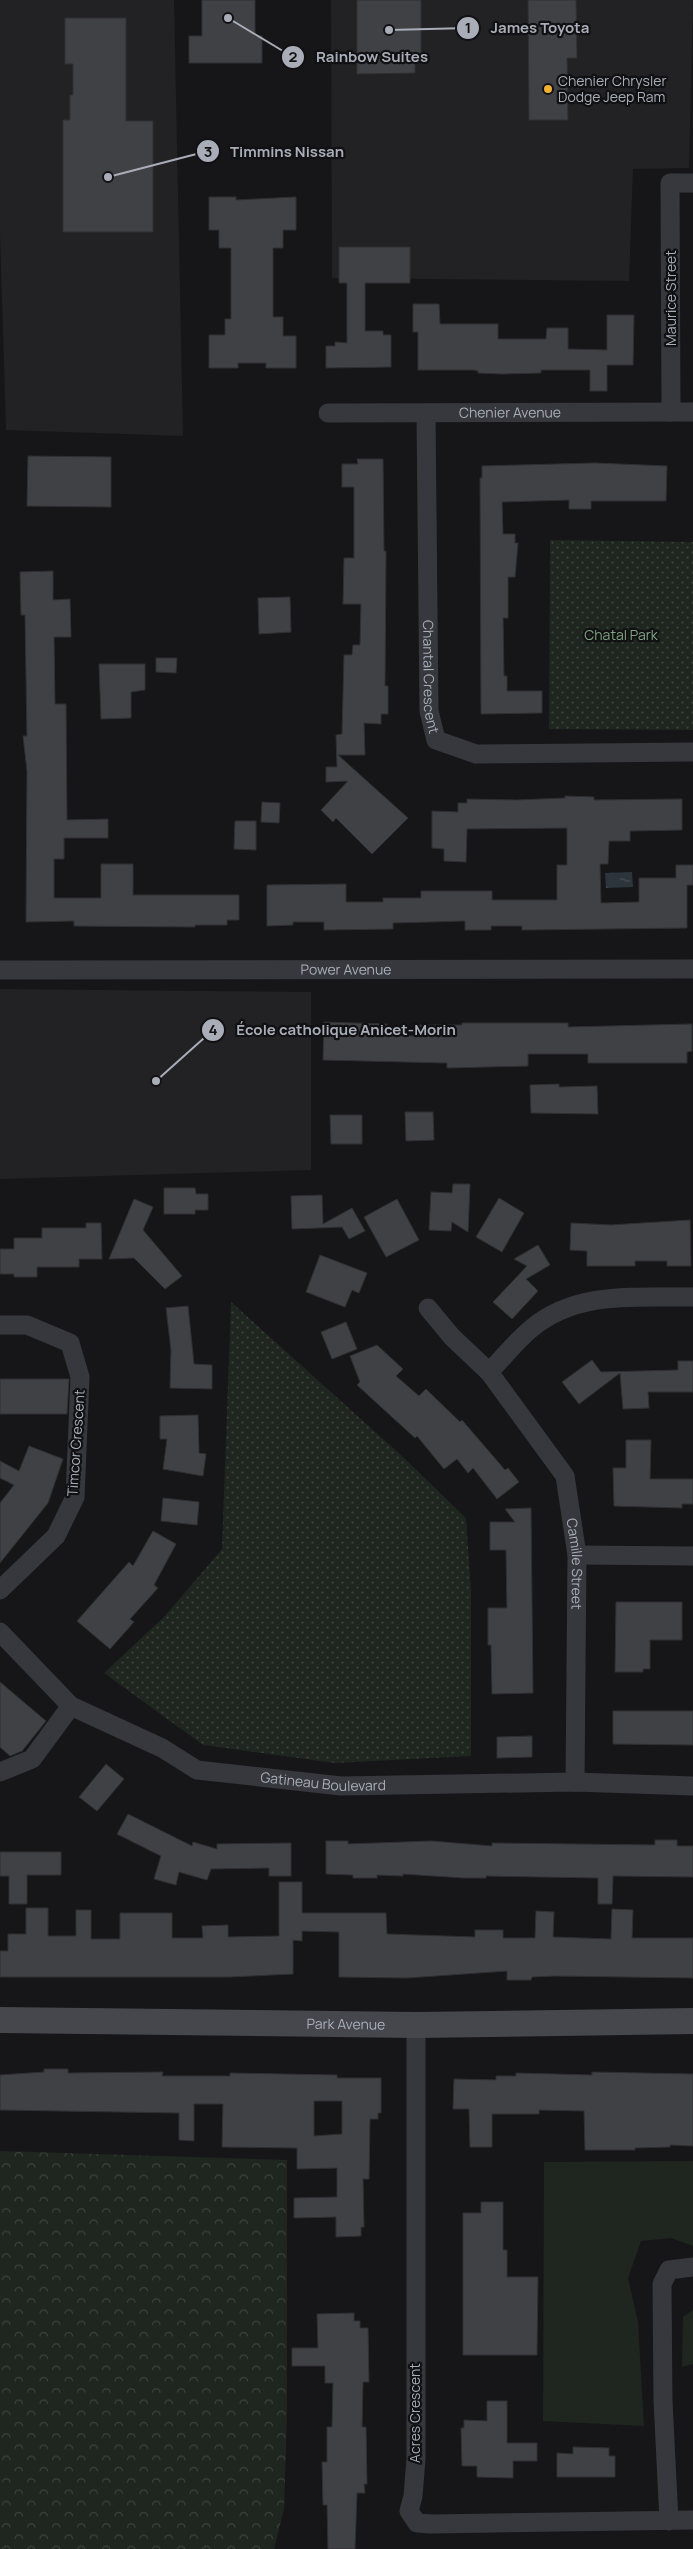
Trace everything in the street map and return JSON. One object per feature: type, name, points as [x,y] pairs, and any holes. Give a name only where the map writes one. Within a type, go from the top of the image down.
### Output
[{"type":"street","name":"Maurice Street","points":[[671,412],[670,183],[693,183]]},
{"type":"street","name":"Chenier Avenue","points":[[328,413],[693,412]]},
{"type":"street","name":"Chantal Crescent","points":[[426,413],[429,711],[436,740],[476,754],[693,752]]},
{"type":"street","name":"Power Avenue","points":[[0,970],[693,969]]},
{"type":"street","points":[[489,1372],[532,1328],[560,1310],[597,1298],[693,1297]]},
{"type":"street","name":"Camille Street","points":[[428,1308],[452,1337],[489,1372],[565,1476],[577,1555],[575,1782]]},
{"type":"street","name":"Timcor Crescent","points":[[0,1325],[27,1325],[70,1344],[80,1377],[75,1497],[56,1536],[0,1590]]},
{"type":"street","points":[[577,1555],[693,1556]]},
{"type":"street","name":"Gatineau Boulevard","points":[[0,1632],[71,1706],[162,1748],[197,1770],[341,1786],[575,1782],[693,1786]]},
{"type":"street","points":[[0,1772],[32,1759],[71,1706]]},
{"type":"street","name":"Park Avenue","points":[[0,2020],[416,2025],[693,2021]]},
{"type":"street","name":"Acres Crescent","points":[[416,2025],[416,2459],[413,2496],[409,2511],[417,2523],[432,2524],[693,2520]]},
{"type":"street","points":[[669,2521],[663,2401],[662,2284],[669,2270],[693,2267]]},
{"type":"shaded area","points":[[0,0],[174,0],[183,436],[6,430],[0,233]]},
{"type":"shaded area","points":[[331,0],[693,0],[689,168],[633,169],[629,281],[332,278]]},
{"type":"shaded area","points":[[0,989],[311,992],[311,1170],[0,1179]]},
{"type":"green space","name":"Chatal Park","points":[[550,540],[693,542],[693,730],[549,729]]},
{"type":"green space","points":[[231,1302],[403,1457],[466,1518],[471,1592],[471,1756],[335,1763],[203,1745],[104,1673],[165,1616],[222,1549]]},
{"type":"green space","points":[[0,2151],[287,2160],[287,2413],[284,2509],[274,2549],[0,2549]]},
{"type":"green space","points":[[693,2161],[693,2246],[671,2238],[641,2241],[628,2278],[638,2322],[644,2426],[543,2421],[544,2162]]},
{"type":"green space","points":[[693,2310],[693,2364],[682,2367],[683,2317]]},
{"type":"water","points":[[632,872],[633,887],[606,888],[605,873]]},
{"type":"building","points":[[202,0],[255,0],[255,36],[262,36],[262,63],[189,63],[189,36],[202,36]]},
{"type":"building","points":[[357,0],[421,0],[421,61],[415,61],[415,73],[357,74]]},
{"type":"building","name":"Chenier Chrysler Dodge Jeep Ram","points":[[528,0],[576,0],[577,58],[567,58],[568,120],[529,120]]},
{"type":"building","points":[[65,18],[126,18],[126,121],[153,121],[153,232],[63,232],[63,120],[70,120],[70,95],[73,95],[73,64],[65,64]]},
{"type":"building","points":[[209,197],[236,197],[236,200],[296,197],[296,230],[283,230],[283,248],[273,248],[273,317],[283,317],[283,336],[296,336],[296,368],[266,368],[266,363],[238,363],[238,368],[209,368],[209,335],[225,335],[225,319],[231,319],[231,248],[219,248],[219,230],[209,230]]},
{"type":"building","points":[[339,247],[410,247],[410,283],[365,283],[365,331],[383,331],[383,335],[391,335],[391,367],[326,368],[326,346],[335,346],[335,342],[347,343],[347,283],[339,283]]},
{"type":"building","points":[[413,304],[439,304],[440,324],[498,324],[498,339],[546,339],[547,328],[568,328],[568,349],[607,350],[607,315],[634,315],[633,365],[607,365],[607,391],[590,391],[590,370],[541,370],[541,373],[502,374],[478,373],[478,371],[474,370],[418,370],[418,332],[413,332]]},
{"type":"building","points":[[28,456],[111,457],[111,507],[27,506]]},
{"type":"building","points":[[357,459],[383,459],[384,551],[386,551],[385,686],[388,686],[388,714],[381,714],[381,724],[364,723],[365,755],[338,755],[408,818],[372,854],[336,818],[333,822],[321,810],[348,781],[326,782],[326,767],[337,767],[336,735],[342,734],[344,655],[352,655],[353,645],[360,645],[361,604],[343,604],[344,558],[354,558],[354,487],[342,487],[342,464],[358,464]]},
{"type":"building","points":[[595,463],[667,466],[666,501],[591,501],[591,509],[569,509],[569,500],[502,502],[503,534],[515,534],[515,543],[518,543],[515,577],[508,577],[508,618],[503,618],[504,676],[507,676],[507,691],[542,691],[542,713],[481,714],[480,478],[482,478],[482,466]]},
{"type":"building","points":[[53,571],[53,600],[70,599],[71,637],[54,637],[55,704],[66,704],[67,820],[108,819],[108,838],[64,838],[64,859],[54,859],[54,898],[101,898],[101,864],[133,864],[133,895],[239,895],[239,920],[227,920],[227,925],[195,925],[195,927],[74,926],[74,921],[26,922],[27,771],[23,736],[27,736],[25,615],[21,615],[20,572]]},
{"type":"building","points":[[290,597],[291,632],[259,634],[258,598]]},
{"type":"building","points":[[156,658],[177,658],[176,673],[156,672]]},
{"type":"building","points":[[99,664],[145,664],[145,690],[131,692],[131,718],[101,719]]},
{"type":"building","points":[[565,796],[594,797],[594,800],[682,799],[682,830],[630,831],[630,841],[609,841],[608,864],[600,864],[601,903],[639,902],[639,878],[676,878],[676,865],[693,865],[693,885],[687,885],[687,928],[522,930],[522,926],[491,926],[491,930],[465,930],[465,921],[393,923],[393,929],[324,930],[324,922],[293,922],[293,925],[267,926],[267,885],[346,884],[346,902],[383,902],[383,898],[421,898],[421,891],[492,891],[492,900],[557,900],[557,865],[567,865],[567,828],[467,829],[466,862],[444,861],[444,849],[432,848],[432,811],[458,812],[458,803],[467,803],[467,799],[516,800],[565,798]]},
{"type":"building","points":[[262,802],[280,803],[279,823],[261,822]]},
{"type":"building","points":[[235,821],[256,821],[256,850],[234,849]]},
{"type":"building","points":[[324,1022],[387,1024],[387,1036],[416,1036],[416,1025],[462,1025],[462,1023],[568,1023],[568,1027],[692,1024],[692,1051],[687,1052],[687,1063],[588,1063],[588,1054],[528,1054],[528,1066],[447,1068],[447,1063],[323,1060]]},
{"type":"building","points":[[559,1084],[559,1087],[597,1086],[598,1114],[531,1113],[530,1085]]},
{"type":"building","points":[[405,1112],[433,1112],[434,1140],[406,1141]]},
{"type":"building","points":[[330,1115],[362,1115],[362,1144],[331,1144]]},
{"type":"building","points":[[453,1184],[470,1184],[468,1232],[452,1222],[451,1231],[429,1230],[431,1192],[452,1193]]},
{"type":"building","points":[[164,1188],[195,1188],[196,1194],[208,1194],[208,1210],[195,1210],[195,1214],[164,1214]]},
{"type":"building","points":[[322,1195],[323,1224],[352,1208],[365,1231],[349,1239],[342,1227],[292,1229],[291,1196]]},
{"type":"building","points":[[499,1198],[524,1213],[502,1252],[476,1237]]},
{"type":"building","points":[[134,1199],[153,1207],[143,1230],[182,1276],[165,1289],[134,1258],[109,1259]]},
{"type":"building","points":[[397,1199],[419,1240],[386,1257],[364,1217]]},
{"type":"building","points":[[690,1220],[691,1266],[667,1266],[667,1261],[635,1261],[635,1266],[587,1266],[587,1251],[570,1250],[571,1223],[611,1225]]},
{"type":"building","points":[[86,1223],[101,1223],[102,1259],[79,1259],[79,1267],[37,1267],[37,1277],[14,1277],[14,1274],[0,1274],[0,1249],[14,1249],[14,1238],[42,1238],[42,1228],[86,1228]]},
{"type":"building","points":[[538,1245],[550,1265],[526,1279],[538,1291],[512,1319],[493,1302],[527,1266],[514,1259]]},
{"type":"building","points":[[320,1255],[367,1273],[359,1293],[352,1290],[345,1307],[306,1292]]},
{"type":"building","points":[[188,1306],[194,1364],[212,1365],[212,1389],[170,1388],[171,1350],[166,1308]]},
{"type":"building","points":[[346,1322],[357,1349],[332,1359],[321,1332]]},
{"type":"building","points":[[377,1345],[403,1369],[396,1376],[419,1396],[426,1389],[460,1422],[462,1420],[505,1470],[508,1468],[519,1482],[497,1499],[473,1468],[468,1473],[457,1459],[444,1469],[417,1436],[415,1438],[357,1385],[360,1382],[350,1356]]},
{"type":"building","points":[[592,1360],[601,1372],[678,1370],[678,1361],[693,1361],[693,1392],[648,1392],[649,1408],[623,1409],[620,1373],[579,1404],[562,1382]]},
{"type":"building","points":[[0,1379],[69,1379],[67,1414],[0,1414]]},
{"type":"building","points":[[198,1415],[199,1453],[206,1454],[203,1476],[163,1469],[167,1439],[160,1439],[160,1416]]},
{"type":"building","points":[[626,1440],[651,1440],[650,1479],[693,1479],[693,1504],[682,1504],[682,1508],[614,1506],[613,1468],[626,1468]]},
{"type":"building","points":[[29,1446],[63,1459],[48,1503],[0,1563],[0,1503],[14,1485],[0,1478],[0,1461],[19,1471]]},
{"type":"building","points":[[163,1498],[199,1502],[197,1525],[161,1521]]},
{"type":"building","points":[[531,1508],[533,1693],[492,1694],[491,1645],[488,1645],[488,1608],[507,1608],[506,1550],[490,1550],[490,1522],[515,1522],[505,1509]]},
{"type":"building","points":[[153,1531],[176,1544],[154,1585],[158,1588],[130,1619],[134,1622],[110,1649],[77,1621],[129,1562],[133,1566]]},
{"type":"building","points":[[616,1602],[682,1602],[682,1640],[650,1640],[650,1669],[643,1669],[643,1672],[615,1672]]},
{"type":"building","points":[[0,1682],[46,1721],[22,1751],[10,1756],[0,1747]]},
{"type":"building","points":[[613,1711],[693,1711],[693,1745],[613,1744]]},
{"type":"building","points":[[532,1736],[532,1757],[497,1758],[497,1737]]},
{"type":"building","points":[[106,1764],[124,1779],[97,1811],[79,1797]]},
{"type":"building","points":[[128,1814],[192,1846],[193,1842],[217,1849],[217,1844],[291,1843],[291,1876],[269,1876],[269,1868],[211,1869],[207,1880],[179,1872],[176,1885],[154,1879],[161,1856],[117,1834]]},
{"type":"building","points":[[655,1840],[677,1840],[677,1846],[693,1846],[693,1877],[613,1876],[612,1904],[598,1904],[598,1878],[486,1876],[486,1878],[464,1878],[403,1874],[403,1876],[377,1875],[377,1878],[353,1878],[353,1875],[326,1874],[326,1841],[348,1841],[348,1844],[431,1841],[492,1846],[492,1843],[655,1845]]},
{"type":"building","points":[[0,1852],[61,1852],[61,1875],[27,1875],[27,1904],[9,1904],[9,1876],[0,1876]]},
{"type":"building","points":[[279,1882],[302,1882],[302,1913],[386,1913],[387,1934],[475,1937],[475,1930],[503,1930],[503,1938],[535,1938],[536,1911],[554,1912],[553,1937],[611,1939],[612,1909],[633,1910],[632,1938],[693,1938],[693,1978],[556,1976],[532,1977],[531,1980],[507,1980],[507,1971],[407,1978],[339,1977],[339,1932],[302,1931],[302,1941],[293,1940],[293,1974],[230,1977],[0,1977],[0,1951],[8,1951],[8,1934],[26,1934],[26,1908],[48,1908],[48,1936],[76,1936],[76,1910],[91,1910],[91,1939],[120,1939],[120,1913],[172,1913],[172,1938],[203,1938],[202,1926],[228,1925],[228,1937],[279,1936]]},
{"type":"building","points":[[44,2069],[68,2069],[68,2073],[163,2072],[162,2076],[230,2076],[230,2073],[337,2075],[337,2078],[381,2078],[381,2113],[378,2113],[378,2119],[370,2119],[369,2179],[363,2179],[364,2227],[361,2227],[361,2236],[336,2237],[336,2217],[294,2218],[294,2198],[337,2197],[337,2168],[297,2169],[297,2148],[222,2147],[223,2104],[194,2104],[194,2141],[179,2140],[179,2113],[0,2110],[0,2075],[44,2072]],"holes":[[[314,2101],[342,2101],[342,2134],[314,2136]]]},
{"type":"building","points":[[592,2072],[693,2074],[693,2146],[670,2145],[670,2147],[635,2148],[635,2150],[585,2150],[584,2111],[539,2110],[539,2114],[492,2114],[492,2147],[470,2147],[469,2109],[453,2109],[454,2079],[496,2080],[496,2076],[516,2076],[516,2073],[592,2075]]},
{"type":"building","points":[[481,2202],[503,2202],[503,2250],[507,2250],[507,2277],[538,2277],[537,2355],[463,2355],[463,2213],[481,2213]]},
{"type":"building","points":[[354,2313],[354,2321],[360,2321],[360,2328],[368,2328],[369,2382],[363,2382],[362,2427],[366,2427],[367,2484],[364,2484],[365,2493],[357,2493],[355,2549],[328,2549],[327,2505],[323,2505],[322,2462],[327,2462],[327,2427],[332,2427],[333,2383],[325,2383],[325,2366],[292,2366],[292,2348],[318,2348],[317,2314]]},
{"type":"building","points":[[487,2401],[507,2401],[507,2443],[537,2443],[537,2461],[513,2461],[513,2478],[477,2477],[477,2466],[462,2466],[461,2428],[464,2428],[464,2420],[487,2421]]},
{"type":"building","points":[[573,2447],[609,2448],[609,2456],[615,2456],[615,2477],[557,2477],[557,2453],[573,2454]]},
{"type":"place","name":"Rainbow Suites","points":[[228,18]]},
{"type":"place","name":"James Toyota","points":[[389,30]]},
{"type":"place","name":"Chenier Chrysler Dodge Jeep Ram","points":[[548,89]]},
{"type":"place","name":"Timmins Nissan","points":[[108,177]]},
{"type":"place","name":"École catholique Anicet-Morin","points":[[156,1081]]}]
